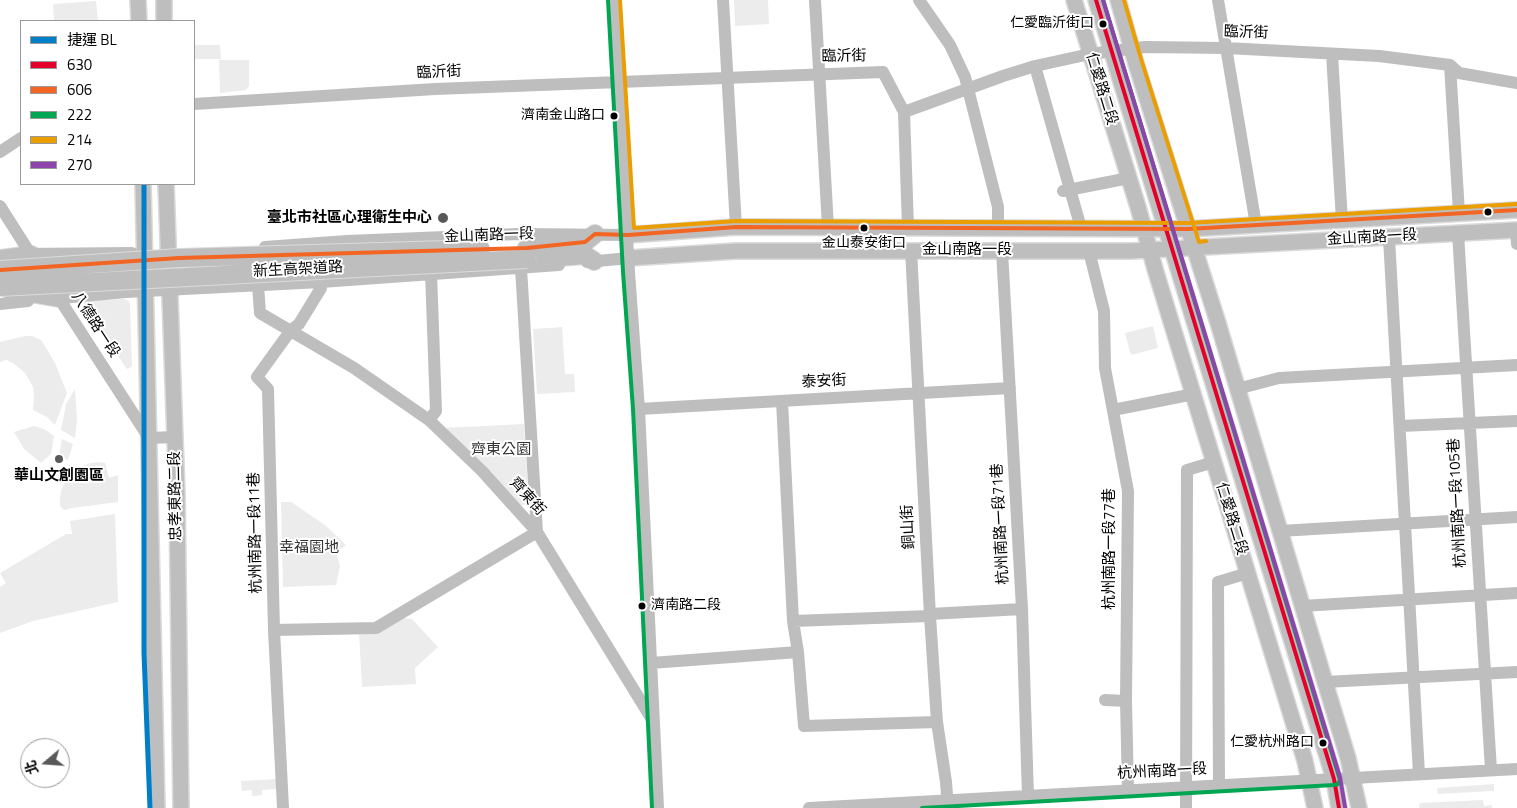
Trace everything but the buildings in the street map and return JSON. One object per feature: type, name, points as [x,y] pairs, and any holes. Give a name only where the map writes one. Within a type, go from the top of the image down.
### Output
[{"type":"highway","points":[[525,258],[584,242],[595,234]]},
{"type":"highway","points":[[0,259],[31,255]]},
{"type":"highway","name":"新生高架道路","points":[[0,287],[584,255],[594,261]]},
{"type":"highway","name":"新生高架道路","points":[[0,270],[179,258],[525,258]]},
{"type":"highway","points":[[0,294],[30,293],[59,298]]},
{"type":"main road","points":[[138,0],[139,20]]},
{"type":"main road","points":[[164,0],[164,20]]},
{"type":"main road","name":"仁愛路二段","points":[[1074,0],[1310,780],[1315,808]]},
{"type":"main road","name":"仁愛路二段","points":[[1096,0],[1334,779],[1338,808]]},
{"type":"main road","points":[[1118,0],[1280,531],[1353,778],[1359,808]]},
{"type":"main road","name":"忠孝東路二段","points":[[143,185],[157,808]]},
{"type":"main road","name":"忠孝東路二段","points":[[166,185],[175,437],[181,808]]},
{"type":"main road","name":"金山南路一段","points":[[628,234],[736,227],[1188,229],[1517,210]]},
{"type":"main road","name":"金山南路一段","points":[[629,258],[736,251],[1089,251],[1195,249],[1458,233],[1517,235]]},
{"type":"street","points":[[614,0],[639,409],[658,808]]},
{"type":"street","points":[[723,0],[736,227]]},
{"type":"street","points":[[815,0],[828,227]]},
{"type":"street","points":[[919,0],[950,45],[965,77],[1002,206],[998,227]]},
{"type":"street","points":[[1218,0],[1256,225]]},
{"type":"street","name":"臨沂街","points":[[195,104],[435,89],[883,72],[904,112],[1035,66],[1090,54],[1145,47],[1226,48],[1379,56],[1450,65],[1459,73],[1517,83]]},
{"type":"street","points":[[1332,54],[1342,221]]},
{"type":"street","points":[[1450,65],[1459,213]]},
{"type":"street","points":[[1035,66],[1066,190],[1081,228]]},
{"type":"street","points":[[904,112],[908,227]]},
{"type":"street","points":[[0,152],[20,139]]},
{"type":"street","points":[[1066,190],[1129,178]]},
{"type":"street","name":"八德路一段","points":[[0,206],[149,438]]},
{"type":"street","name":"杭州南路一段105巷","points":[[1458,233],[1491,770]]},
{"type":"street","name":"金山南路一段","points":[[0,252],[31,255],[144,253],[260,248],[347,241],[518,234],[628,234]]},
{"type":"street","points":[[1389,238],[1419,774]]},
{"type":"street","points":[[258,285],[260,248]]},
{"type":"street","name":"銅山街","points":[[911,250],[937,722],[948,804]]},
{"type":"street","name":"杭州南路一段71巷","points":[[1002,251],[1022,609],[1028,796]]},
{"type":"street","name":"杭州南路一段77巷","points":[[1089,251],[1104,311],[1105,368],[1128,491],[1126,701],[1128,790]]},
{"type":"street","points":[[0,304],[145,291],[321,282],[431,273],[525,258],[537,532],[376,628],[274,630]]},
{"type":"street","name":"金山南路一段","points":[[594,261],[629,258]]},
{"type":"street","points":[[429,420],[436,411],[431,273]]},
{"type":"street","name":"杭州南路一段11巷","points":[[284,808],[274,630],[268,389],[257,377],[291,330],[299,324],[321,288],[321,282]]},
{"type":"street","name":"齊東街","points":[[258,285],[260,313],[386,389],[429,420],[482,471],[537,532],[654,724]]},
{"type":"street","points":[[1237,389],[1279,378],[1517,365]]},
{"type":"street","name":"泰安街","points":[[639,409],[1010,388]]},
{"type":"street","points":[[1113,410],[1194,394]]},
{"type":"street","points":[[782,401],[794,621],[804,726],[937,722]]},
{"type":"street","points":[[1400,426],[1517,420]]},
{"type":"street","points":[[149,438],[175,437]]},
{"type":"street","points":[[1186,808],[1187,470],[1214,462]]},
{"type":"street","points":[[1280,531],[1517,517]]},
{"type":"street","points":[[1219,785],[1218,582],[1248,573]]},
{"type":"street","points":[[1302,606],[1517,594]]},
{"type":"street","points":[[794,621],[1022,609]]},
{"type":"street","points":[[651,662],[798,652]]},
{"type":"street","points":[[1325,682],[1517,672]]},
{"type":"street","points":[[1105,700],[1126,701]]},
{"type":"street","name":"杭州南路一段","points":[[809,808],[948,804],[1028,796],[1517,769]]},
{"type":"green space","points":[[734,0],[768,0],[769,24],[735,26]]},
{"type":"green space","points":[[96,1],[98,20],[54,20],[53,4]]},
{"type":"green space","points":[[195,45],[220,45],[221,59],[195,59]]},
{"type":"green space","points":[[219,60],[249,60],[249,86],[246,90],[220,93]]},
{"type":"green space","points":[[124,299],[129,301],[130,304],[132,366],[128,369],[82,301]]},
{"type":"green space","points":[[1153,326],[1158,348],[1131,355],[1125,333]]},
{"type":"green space","points":[[562,327],[565,374],[574,374],[575,392],[537,394],[533,329]]},
{"type":"green space","points":[[32,336],[41,340],[55,363],[67,393],[55,425],[47,417],[33,410],[33,387],[25,373],[13,363],[6,360],[0,362],[0,342]]},
{"type":"green space","points":[[75,389],[77,420],[75,438],[61,430],[66,404]]},
{"type":"green space","name":"齊東公園","points":[[524,424],[529,503],[519,506],[443,428]]},
{"type":"green space","points":[[34,426],[44,429],[54,436],[51,454],[41,463],[24,449],[14,432]]},
{"type":"green space","points":[[62,439],[73,444],[68,460],[59,457]]},
{"type":"green space","points":[[98,462],[105,463],[109,478],[118,475],[118,502],[64,510],[60,506],[60,498],[67,478],[77,468]]},
{"type":"green space","name":"幸福園地","points":[[281,502],[291,502],[325,525],[346,545],[336,553],[340,566],[336,585],[283,587]]},
{"type":"green space","points":[[115,514],[118,602],[33,621],[0,633],[0,587],[6,583],[0,573],[66,534],[72,534],[70,521]]},
{"type":"green space","points":[[402,618],[412,619],[438,647],[415,668],[416,684],[362,687],[359,633]]},
{"type":"green space","points":[[276,779],[276,789],[262,790],[262,795],[252,796],[252,790],[242,791],[241,781]]},
{"type":"green space","points":[[1494,784],[1494,791],[1438,794],[1437,788]]},
{"type":"green space","points":[[1483,800],[1484,806],[1492,805],[1492,808],[1419,808],[1420,803]]},
{"type":"metro line","name":"BL","points":[[144,185],[144,653],[150,808]]},
{"type":"transit line","name":"222","points":[[608,0],[623,272],[633,409],[652,808]]},
{"type":"transit line","name":"214","points":[[620,0],[634,228],[736,221],[1188,223],[1517,204]]},
{"type":"transit line","name":"630","points":[[1096,0],[1334,779],[1339,808]]},
{"type":"transit line","name":"222","points":[[922,808],[1334,785],[1338,784],[1340,780],[1103,0]]},
{"type":"transit line","name":"270","points":[[1103,0],[1340,777],[1345,807]]},
{"type":"transit line","name":"214","points":[[1124,0],[1199,242],[1206,241]]},
{"type":"transit line","name":"606","points":[[0,270],[179,258],[527,248],[585,242],[595,234],[628,235],[736,227],[1188,229],[1517,210]]},
{"type":"place","name":"仁愛臨沂街口","points":[[1103,24]]},
{"type":"place","name":"濟南金山路口","points":[[614,116]]},
{"type":"place","name":"臺北市社區心理衛生中心","points":[[443,218]]},
{"type":"place","name":"金山泰安街口","points":[[864,228]]},
{"type":"place","name":"華山文創園區","points":[[59,459]]},
{"type":"place","name":"濟南路二段","points":[[642,606]]},
{"type":"place","name":"仁愛杭州路口","points":[[1323,743]]}]
